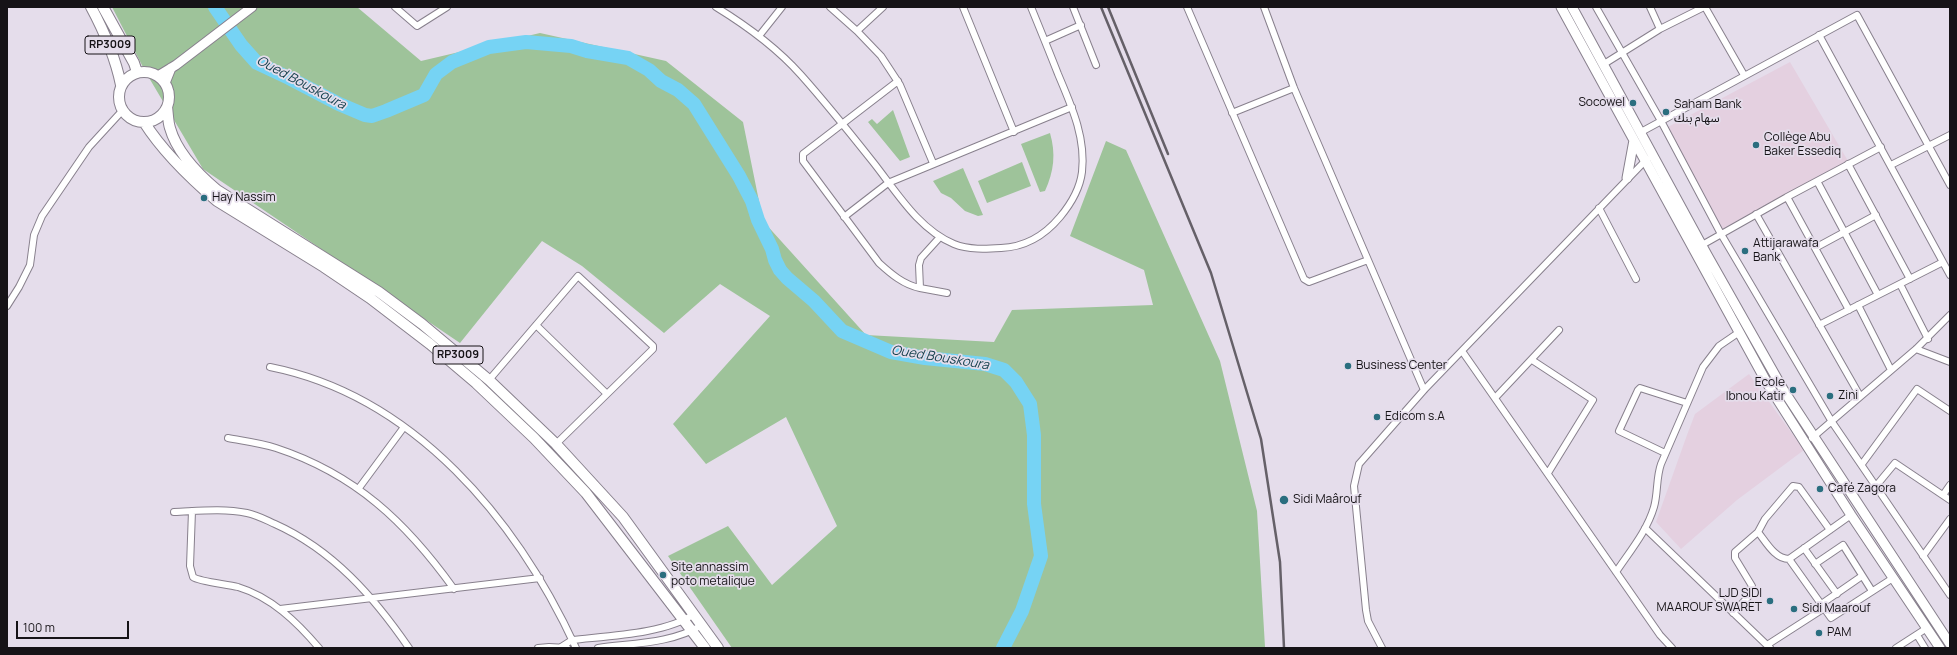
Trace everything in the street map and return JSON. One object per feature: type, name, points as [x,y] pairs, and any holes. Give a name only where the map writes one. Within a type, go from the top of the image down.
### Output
[{"type":"main road","name":"RP3009","points":[[91,7],[107,36],[117,64],[121,86],[118,96],[122,111]]},
{"type":"main road","name":"RP3009","points":[[103,7],[134,63],[137,72]]},
{"type":"main road","points":[[121,86],[128,77],[137,72],[145,71],[162,79]]},
{"type":"main road","name":"RP3009","points":[[162,79],[169,94],[167,107],[170,128],[176,143],[195,169],[217,190],[385,296],[422,324],[489,380],[556,444],[623,517],[694,614],[697,628],[706,648]]},
{"type":"main road","points":[[122,111],[132,119],[144,122],[158,118],[167,107]]},
{"type":"main road","name":"RP3009","points":[[144,122],[166,152],[217,201],[324,267],[370,298],[430,344],[476,383],[534,438],[582,488],[685,620],[697,628],[718,648]]},
{"type":"street","points":[[162,79],[171,68],[252,7]]},
{"type":"street","points":[[395,7],[416,26],[444,8]]},
{"type":"street","points":[[716,7],[759,36],[800,74],[915,216],[940,236],[954,244],[970,248],[1009,248],[1041,236],[1053,226],[1066,210],[1076,193],[1082,174],[1083,156],[1081,137],[1072,107],[1031,7]]},
{"type":"street","points":[[759,36],[782,7]]},
{"type":"street","points":[[830,7],[857,31],[881,56],[898,80],[933,163]]},
{"type":"street","points":[[857,31],[882,7]]},
{"type":"street","points":[[963,7],[1014,132]]},
{"type":"street","points":[[1073,7],[1096,65]]},
{"type":"street","points":[[1187,7],[1304,279],[1309,282],[1368,260]]},
{"type":"street","points":[[1264,7],[1294,88],[1424,390]]},
{"type":"street","points":[[1561,7],[1738,333],[1767,383],[1851,515],[1940,648]]},
{"type":"street","points":[[1596,7],[1661,121],[1721,234],[1832,422],[1950,595]]},
{"type":"street","points":[[1650,7],[1660,29]]},
{"type":"street","points":[[1604,64],[1660,29],[1705,7],[1744,76]]},
{"type":"street","points":[[1575,8],[1702,245],[1784,391],[1950,644]]},
{"type":"street","points":[[1641,132],[1856,15],[1859,16],[1950,186]]},
{"type":"street","points":[[1045,41],[1081,25]]},
{"type":"street","points":[[1819,35],[1943,262],[1948,268],[1950,275]]},
{"type":"street","points":[[898,80],[803,154],[802,158],[844,217],[880,263],[904,282],[920,288],[947,293]]},
{"type":"street","points":[[1232,113],[1294,88]]},
{"type":"street","points":[[844,217],[888,182],[1014,132],[1072,107]]},
{"type":"street","points":[[7,306],[30,265],[34,235],[42,216],[89,147],[122,111]]},
{"type":"street","points":[[1891,166],[1950,135]]},
{"type":"street","points":[[1627,178],[1634,140]]},
{"type":"street","points":[[1702,245],[1787,197],[1881,147]]},
{"type":"street","points":[[1382,648],[1368,621],[1355,501],[1356,475],[1364,457],[1424,390],[1598,208],[1653,153]]},
{"type":"street","points":[[1848,164],[1910,279]]},
{"type":"street","points":[[1817,181],[1878,295]]},
{"type":"street","points":[[1787,197],[1849,310]]},
{"type":"street","points":[[1598,208],[1636,279]]},
{"type":"street","points":[[1756,214],[1860,396]]},
{"type":"street","points":[[1815,248],[1876,215]]},
{"type":"street","points":[[920,288],[920,258],[940,236]]},
{"type":"street","points":[[1819,325],[1943,262]]},
{"type":"street","points":[[489,380],[578,276],[653,346],[653,349],[556,444]]},
{"type":"street","points":[[1900,284],[1928,338]]},
{"type":"street","points":[[1858,305],[1891,370]]},
{"type":"street","points":[[1806,443],[1949,319]]},
{"type":"street","points":[[536,325],[607,394]]},
{"type":"street","points":[[1495,398],[1559,330]]},
{"type":"street","points":[[1616,572],[1645,528],[1654,506],[1657,475],[1665,453],[1703,367],[1711,354],[1719,346],[1738,333]]},
{"type":"street","points":[[1916,349],[1950,362]]},
{"type":"street","points":[[1462,351],[1660,635],[1672,648]]},
{"type":"street","points":[[1532,360],[1593,400],[1548,474]]},
{"type":"street","points":[[270,367],[294,372],[356,397],[386,414],[435,452],[496,514],[540,578],[576,648]]},
{"type":"street","points":[[1665,453],[1619,431],[1640,388],[1687,403]]},
{"type":"street","points":[[1862,464],[1917,389],[1950,411]]},
{"type":"street","points":[[359,488],[404,427]]},
{"type":"street","points":[[228,438],[275,448],[320,465],[359,488],[388,512],[414,538],[454,589]]},
{"type":"street","points":[[1876,486],[1895,463],[1950,500]]},
{"type":"street","points":[[1733,613],[1748,597],[1752,586],[1735,558],[1735,552],[1758,532],[1765,519],[1795,485],[1799,487],[1830,530]]},
{"type":"street","points":[[1943,495],[1950,485]]},
{"type":"street","points":[[192,511],[190,566],[193,577],[248,591],[280,609],[298,625],[319,648]]},
{"type":"street","points":[[174,512],[232,511],[248,513],[286,529],[321,550],[351,576],[373,599],[409,648]]},
{"type":"street","points":[[1758,532],[1776,554],[1783,559],[1789,559],[1851,515]]},
{"type":"street","points":[[1924,556],[1950,519]]},
{"type":"street","points":[[1645,528],[1769,647],[1822,607],[1836,594],[1862,576]]},
{"type":"street","points":[[1815,564],[1842,545],[1872,591]]},
{"type":"street","points":[[1804,548],[1836,594]]},
{"type":"street","points":[[1789,559],[1822,607],[1832,618],[1893,578]]},
{"type":"street","points":[[280,609],[540,578]]},
{"type":"street","points":[[538,648],[564,647],[572,640],[647,630],[685,620],[694,614]]},
{"type":"street","points":[[1896,648],[1917,635],[1931,616]]},
{"type":"street","points":[[598,648],[652,642],[697,628]]},
{"type":"street","points":[[1917,635],[1925,648]]},
{"type":"shaded area","name":"Collège Abu Baker Essediq","points":[[1790,62],[1848,161],[1722,231],[1666,128]]},
{"type":"shaded area","points":[[1749,374],[1804,450],[1737,500],[1681,549],[1656,522],[1695,414]]},
{"type":"green space","points":[[112,7],[357,7],[421,61],[540,33],[666,61],[743,122],[763,221],[866,335],[994,342],[1012,310],[1153,305],[1144,270],[1070,236],[1106,141],[1126,150],[1220,361],[1257,511],[1265,647],[732,648],[668,556],[728,526],[772,585],[837,526],[786,417],[706,464],[673,424],[770,316],[720,284],[664,333],[582,266],[542,241],[460,343],[203,169],[145,71]]},
{"type":"green space","points":[[893,110],[910,157],[900,161],[868,122],[872,119],[877,124]]},
{"type":"green space","points":[[1050,133],[1053,148],[1052,169],[1045,191],[1040,192],[1021,144]]},
{"type":"green space","points":[[1022,162],[1031,186],[987,203],[978,181]]},
{"type":"green space","points":[[963,168],[983,215],[978,216],[965,211],[951,198],[941,193],[933,181]]},
{"type":"waterway","name":"Oued Bouskoura","points":[[215,7],[241,45],[257,63],[339,104],[365,115],[372,116],[424,95],[436,74],[452,62],[489,47],[526,42],[571,46],[587,51],[628,58],[649,70],[661,81],[678,90],[694,104],[739,176],[752,201],[758,220],[780,270],[814,301],[842,331],[891,352],[925,358],[985,364],[1004,370],[1016,382],[1030,404],[1034,435],[1034,504],[1041,556],[1022,611],[1003,648]]},
{"type":"railway","points":[[1101,7],[1211,273],[1261,439],[1280,562],[1284,648]]},
{"type":"railway","points":[[1108,7],[1168,154]]},
{"type":"place","name":"Socowel","points":[[1633,103]]},
{"type":"place","name":"Saham Bank سهام بنك","points":[[1666,112]]},
{"type":"place","name":"Collège Abu Baker Essediq","points":[[1756,145]]},
{"type":"place","name":"Hay Nassim","points":[[204,198]]},
{"type":"place","name":"Attijarawafa Bank","points":[[1745,251]]},
{"type":"place","name":"Business Center","points":[[1348,366]]},
{"type":"place","name":"Ecole Ibnou Katir","points":[[1793,390]]},
{"type":"place","name":"Zini","points":[[1830,396]]},
{"type":"place","name":"Edicom s.A","points":[[1377,417]]},
{"type":"place","name":"Café Zagora","points":[[1820,489]]},
{"type":"place","name":"Sidi Maârouf","points":[[1284,500]]},
{"type":"place","name":"Site annassim poto metalique","points":[[663,575]]},
{"type":"place","name":"LJD SIDI MAAROUF SWARET","points":[[1770,601]]},
{"type":"place","name":"Sidi Maarouf","points":[[1794,609]]},
{"type":"place","name":"PAM","points":[[1819,633]]}]
